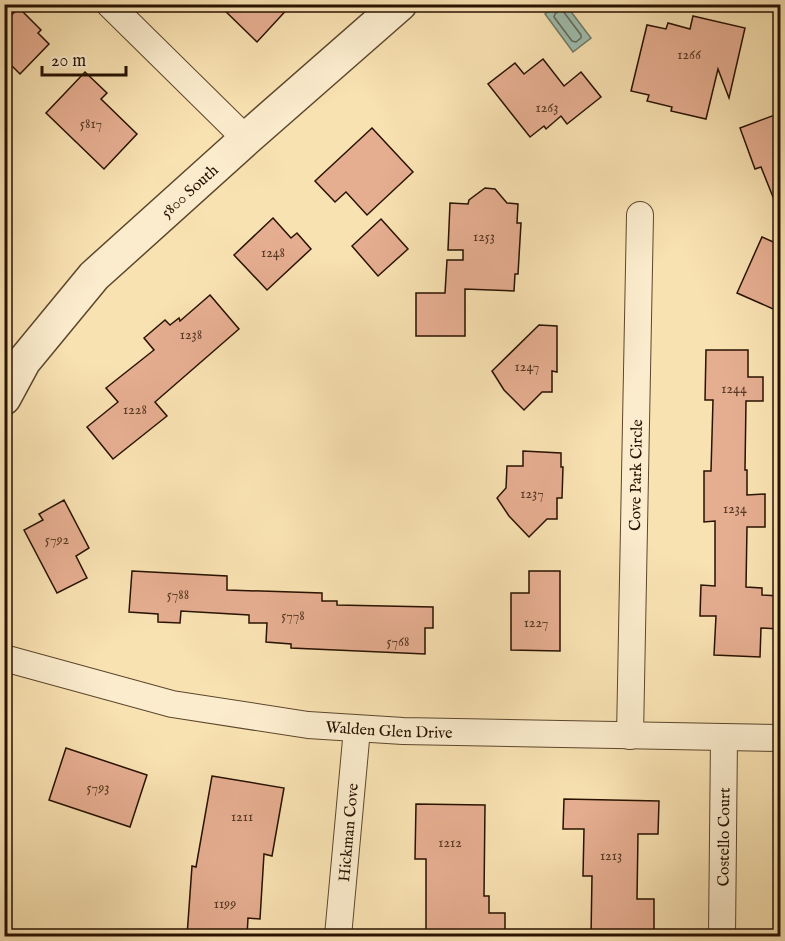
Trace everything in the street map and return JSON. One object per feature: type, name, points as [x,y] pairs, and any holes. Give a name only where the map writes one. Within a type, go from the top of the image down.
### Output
[{"type":"street","points":[[109,4],[246,139]]},
{"type":"street","name":"5800 South","points":[[4,398],[24,361],[94,276],[400,4]]},
{"type":"street","name":"Cove Park Circle","points":[[630,736],[640,215]]},
{"type":"street","name":"Walden Glen Drive","points":[[4,658],[172,704],[277,721],[357,729],[780,738]]},
{"type":"street","name":"Hickman Cove","points":[[338,936],[357,729]]},
{"type":"street","name":"Costello Court","points":[[722,936],[724,738]]},
{"type":"water","points":[[557,5],[566,5],[591,38],[573,52],[545,14]]},
{"type":"building","points":[[218,4],[292,4],[257,42]]},
{"type":"building","points":[[19,8],[41,30],[38,33],[49,44],[20,74],[4,58],[4,22]]},
{"type":"building","points":[[693,16],[745,28],[729,98],[718,69],[706,119],[671,111],[672,107],[647,101],[649,95],[631,91],[647,25],[666,29],[668,23],[690,29]]},
{"type":"building","points":[[543,59],[564,86],[581,72],[601,97],[567,124],[561,116],[546,129],[544,126],[530,137],[488,84],[515,63],[524,74]]},
{"type":"building","points":[[85,72],[107,93],[101,99],[137,134],[104,169],[46,113]]},
{"type":"building","points":[[780,113],[779,212],[761,167],[755,169],[740,128]]},
{"type":"building","points":[[372,128],[413,172],[367,215],[346,192],[335,202],[315,181]]},
{"type":"building","points":[[485,188],[495,189],[507,203],[518,204],[517,223],[521,223],[518,274],[515,274],[514,291],[465,289],[465,336],[416,336],[416,293],[445,293],[447,260],[463,260],[463,250],[448,250],[450,203],[468,204],[469,200]]},
{"type":"building","points":[[273,218],[291,238],[297,233],[311,249],[267,290],[234,255]]},
{"type":"building","points":[[381,219],[408,249],[378,276],[352,246]]},
{"type":"building","points":[[762,237],[780,245],[780,312],[737,293]]},
{"type":"building","points":[[210,295],[239,329],[155,402],[167,416],[113,459],[87,427],[118,402],[106,388],[154,350],[144,338],[165,320],[170,325],[179,318],[180,321]]},
{"type":"building","points":[[539,325],[557,326],[557,372],[552,371],[552,392],[542,392],[524,410],[504,390],[492,371]]},
{"type":"building","points":[[706,350],[748,350],[748,377],[763,377],[763,401],[746,401],[747,495],[765,494],[765,527],[747,527],[746,587],[762,588],[762,595],[780,596],[780,629],[761,628],[760,657],[714,655],[716,616],[700,616],[701,585],[715,586],[715,521],[704,522],[704,471],[711,471],[713,400],[705,400]]},
{"type":"building","points":[[523,451],[561,453],[561,467],[563,467],[562,498],[557,498],[557,519],[547,519],[529,537],[509,516],[497,498],[506,488],[507,466],[523,466]]},
{"type":"building","points":[[64,500],[89,548],[76,556],[87,578],[57,593],[24,530],[43,520],[39,514]]},
{"type":"building","points":[[132,571],[227,576],[227,590],[322,593],[322,601],[337,601],[337,605],[433,607],[433,628],[425,628],[425,654],[291,648],[291,644],[266,642],[267,623],[249,623],[249,615],[181,611],[180,623],[158,622],[158,614],[129,612]]},
{"type":"building","points":[[529,571],[560,571],[560,651],[511,650],[511,593],[529,593]]},
{"type":"building","points":[[66,748],[147,775],[130,827],[49,800]]},
{"type":"building","points":[[212,776],[284,788],[272,856],[264,854],[260,919],[248,918],[247,936],[187,936],[192,866],[196,867]]},
{"type":"building","points":[[564,799],[659,801],[658,834],[638,834],[637,899],[654,899],[654,936],[591,936],[592,876],[583,876],[584,829],[563,829]]},
{"type":"building","points":[[416,804],[485,805],[484,896],[489,896],[489,913],[505,913],[505,936],[426,936],[426,859],[415,859]]}]
